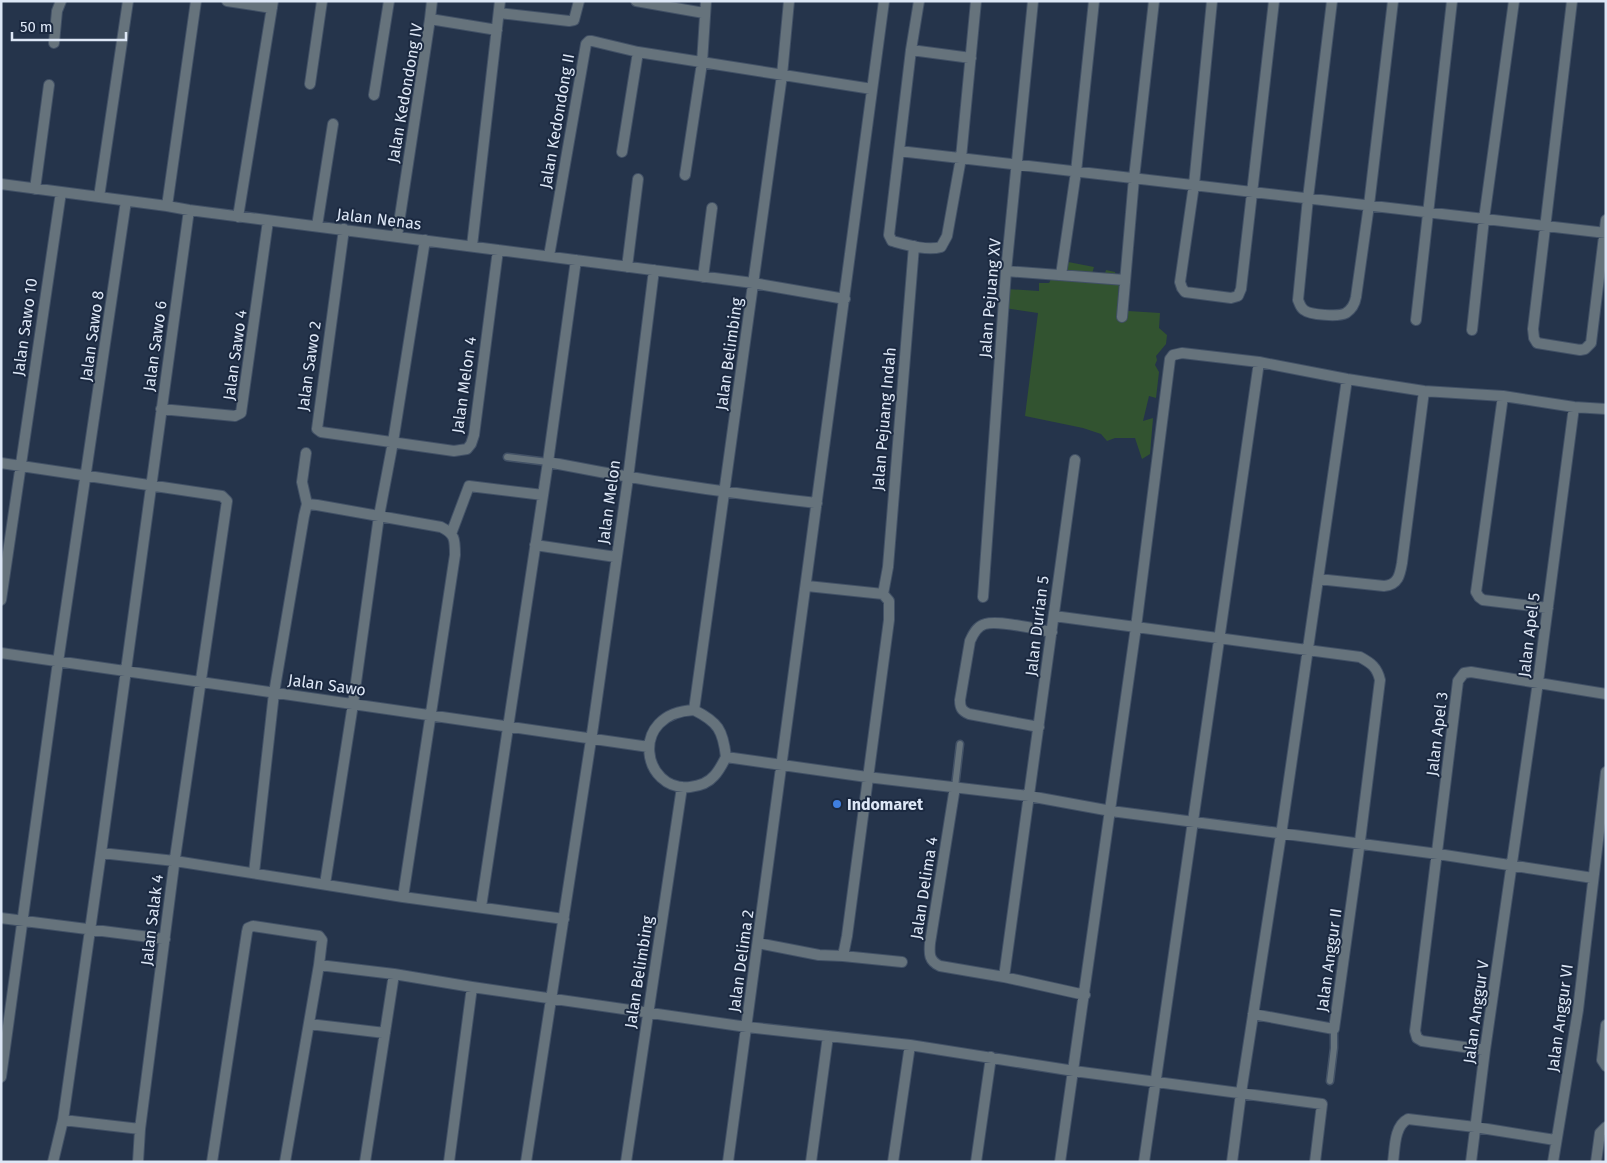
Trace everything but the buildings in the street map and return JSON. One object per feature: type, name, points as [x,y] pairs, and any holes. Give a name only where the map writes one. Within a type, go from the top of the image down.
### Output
[{"type":"street","points":[[54,43],[61,1]]},
{"type":"street","points":[[99,197],[128,1]]},
{"type":"street","points":[[167,206],[196,1]]},
{"type":"street","points":[[227,1],[272,5],[238,217]]},
{"type":"street","points":[[310,84],[322,1]]},
{"type":"street","points":[[374,95],[389,1]]},
{"type":"street","points":[[430,19],[432,1]]},
{"type":"street","points":[[472,246],[500,1]]},
{"type":"street","points":[[499,13],[569,21],[574,20],[579,1]]},
{"type":"street","points":[[636,1],[704,13]]},
{"type":"street","points":[[685,175],[702,63],[706,1]]},
{"type":"street","name":"Jalan Belimbing","points":[[694,710],[782,75],[789,1]]},
{"type":"street","name":"Jalan Delima 2","points":[[728,1162],[783,765],[884,1]]},
{"type":"street","points":[[919,1],[911,50],[890,237],[892,242],[937,248],[942,247],[945,242],[961,158],[976,1]]},
{"type":"street","name":"Jalan Pejuang XV","points":[[983,597],[1006,271],[1033,1]]},
{"type":"street","points":[[1061,275],[1076,172],[1094,1]]},
{"type":"street","points":[[1122,317],[1134,178],[1154,1]]},
{"type":"street","points":[[1212,1],[1194,185],[1180,282],[1185,292],[1231,298],[1238,296],[1240,293],[1274,1]]},
{"type":"street","points":[[1332,1],[1308,198],[1298,300],[1305,312],[1337,316],[1344,315],[1355,303],[1369,205],[1393,1]]},
{"type":"street","points":[[1416,320],[1452,1]]},
{"type":"street","points":[[1472,330],[1484,218],[1514,1]]},
{"type":"street","points":[[1572,1],[1534,328],[1534,338],[1537,343],[1580,350],[1588,346],[1592,338],[1606,220]]},
{"type":"street","name":"Jalan Kedondong IV","points":[[397,236],[430,19],[497,30]]},
{"type":"street","name":"Jalan Kedondong II","points":[[549,256],[586,44],[592,41],[638,52]]},
{"type":"street","points":[[911,50],[971,58]]},
{"type":"street","points":[[622,152],[638,52],[872,89]]},
{"type":"street","points":[[35,189],[49,85]]},
{"type":"street","points":[[317,226],[333,124]]},
{"type":"street","points":[[899,151],[1605,232]]},
{"type":"street","points":[[627,267],[638,179]]},
{"type":"street","name":"Jalan Nenas","points":[[1,184],[268,221],[344,229],[753,283],[845,299]]},
{"type":"street","name":"Jalan Sawo 10","points":[[1,600],[60,192]]},
{"type":"street","name":"Jalan Sawo 8","points":[[1,1077],[58,662],[126,201]]},
{"type":"street","points":[[703,277],[712,208]]},
{"type":"street","name":"Jalan Sawo 6","points":[[53,1162],[63,1120],[189,210]]},
{"type":"street","name":"Jalan Sawo 4","points":[[161,410],[234,416],[241,413],[268,221]]},
{"type":"street","name":"Jalan Sawo 2","points":[[344,229],[316,426],[321,432],[393,442]]},
{"type":"street","points":[[325,884],[353,704],[379,516],[393,442],[424,240]]},
{"type":"street","name":"Jalan Pejuang Indah","points":[[883,594],[888,567],[914,246]]},
{"type":"street","name":"Jalan Melon 4","points":[[393,442],[454,451],[467,449],[471,444],[474,435],[498,250]]},
{"type":"street","points":[[481,908],[548,462],[576,260]]},
{"type":"street","name":"Jalan Melon","points":[[526,1162],[591,738],[628,478],[654,270]]},
{"type":"street","points":[[1006,271],[1125,280]]},
{"type":"street","points":[[1060,1162],[1111,811],[1170,358],[1182,353],[1259,362],[1347,379],[1424,391],[1503,396],[1574,407],[1606,409]]},
{"type":"street","points":[[1144,1162],[1259,362]]},
{"type":"street","points":[[1232,1162],[1347,379]]},
{"type":"street","points":[[1318,579],[1384,586],[1390,586],[1397,580],[1402,563],[1424,391]]},
{"type":"street","points":[[1503,396],[1476,592],[1478,597],[1489,601],[1548,608]]},
{"type":"street","name":"Jalan Apel 5","points":[[1512,866],[1574,407]]},
{"type":"street","points":[[254,873],[274,693],[307,504],[302,482],[306,453]]},
{"type":"street","name":"Jalan Durian 5","points":[[1004,977],[1074,460]]},
{"type":"street","points":[[548,462],[628,478],[724,493],[817,503]]},
{"type":"street","points":[[1,463],[150,486]]},
{"type":"street","name":"Jalan Salak 4","points":[[138,1162],[140,1129],[175,861],[227,501],[222,496],[150,486]]},
{"type":"street","points":[[451,534],[469,486],[543,495]]},
{"type":"street","points":[[307,504],[440,527],[449,531],[454,537],[455,555],[404,897]]},
{"type":"street","points":[[535,545],[616,557]]},
{"type":"street","points":[[806,586],[883,594],[889,601],[889,620],[843,956]]},
{"type":"street","points":[[1054,616],[1308,649]]},
{"type":"street","points":[[1039,727],[969,714],[962,711],[960,700],[970,641],[979,627],[985,624],[996,623],[1052,632]]},
{"type":"street","name":"Jalan Anggur II","points":[[1253,1014],[1334,1029],[1360,844],[1380,680],[1378,671],[1373,665],[1360,657],[1308,649]]},
{"type":"street","name":"Jalan Sawo","points":[[1,653],[649,747]]},
{"type":"street","name":"Jalan Apel 3","points":[[1438,854],[1460,676],[1471,672],[1606,694]]},
{"type":"street","points":[[694,710],[710,718],[721,731],[726,757],[714,777],[699,786],[682,788],[669,783],[658,774],[651,761],[649,747],[652,734],[659,723],[669,715],[694,710]]},
{"type":"street","points":[[726,757],[867,777],[1030,796],[1192,823],[1438,854],[1592,878]]},
{"type":"street","name":"Jalan Anggur VI","points":[[1553,1162],[1578,1010],[1592,878],[1606,772]]},
{"type":"street","name":"Jalan Delima 4","points":[[955,787],[930,943],[930,959],[940,966],[1004,977]]},
{"type":"street","name":"Jalan Belimbing","points":[[626,1162],[682,788]]},
{"type":"street","points":[[101,853],[175,861],[404,897],[564,919]]},
{"type":"street","points":[[1438,854],[1415,1035],[1422,1041],[1485,1050]]},
{"type":"street","name":"Jalan Anggur V","points":[[1471,1162],[1512,866]]},
{"type":"street","points":[[1,918],[165,939]]},
{"type":"street","points":[[212,1162],[248,929],[254,926],[319,936],[322,940],[285,1162]]},
{"type":"street","points":[[758,943],[819,955],[902,962]]},
{"type":"street","points":[[319,964],[747,1027],[910,1045],[1074,1071],[1322,1104],[1314,1162]]},
{"type":"street","points":[[365,1162],[394,974]]},
{"type":"street","points":[[1004,977],[1085,995]]},
{"type":"street","points":[[450,1162],[472,988]]},
{"type":"street","points":[[309,1024],[385,1033]]},
{"type":"street","points":[[1606,1025],[1602,1060],[1606,1066]]},
{"type":"street","points":[[811,1162],[828,1036]]},
{"type":"street","points":[[893,1162],[910,1045]]},
{"type":"street","points":[[976,1162],[990,1057]]},
{"type":"street","points":[[1393,1162],[1398,1133],[1403,1122],[1408,1119],[1556,1140]]},
{"type":"street","points":[[63,1120],[140,1129]]},
{"type":"street","points":[[1596,1162],[1600,1133],[1606,1126]]},
{"type":"lane","points":[[507,456],[548,462]]},
{"type":"lane","name":"Jalan Delima 4","points":[[955,787],[960,744]]},
{"type":"lane","points":[[1330,1081],[1334,1029]]},
{"type":"green space","points":[[1058,260],[1094,267],[1091,277],[1104,277],[1106,270],[1115,272],[1119,286],[1118,295],[1128,311],[1160,313],[1159,328],[1167,335],[1166,344],[1156,356],[1155,365],[1159,372],[1156,398],[1149,396],[1143,421],[1153,418],[1150,454],[1142,459],[1135,438],[1115,438],[1107,441],[1101,434],[1083,428],[1025,416],[1038,313],[1004,308],[1006,289],[1039,291],[1039,283],[1049,283],[1057,268]]},
{"type":"place","name":"Indomaret","points":[[837,804]]}]
